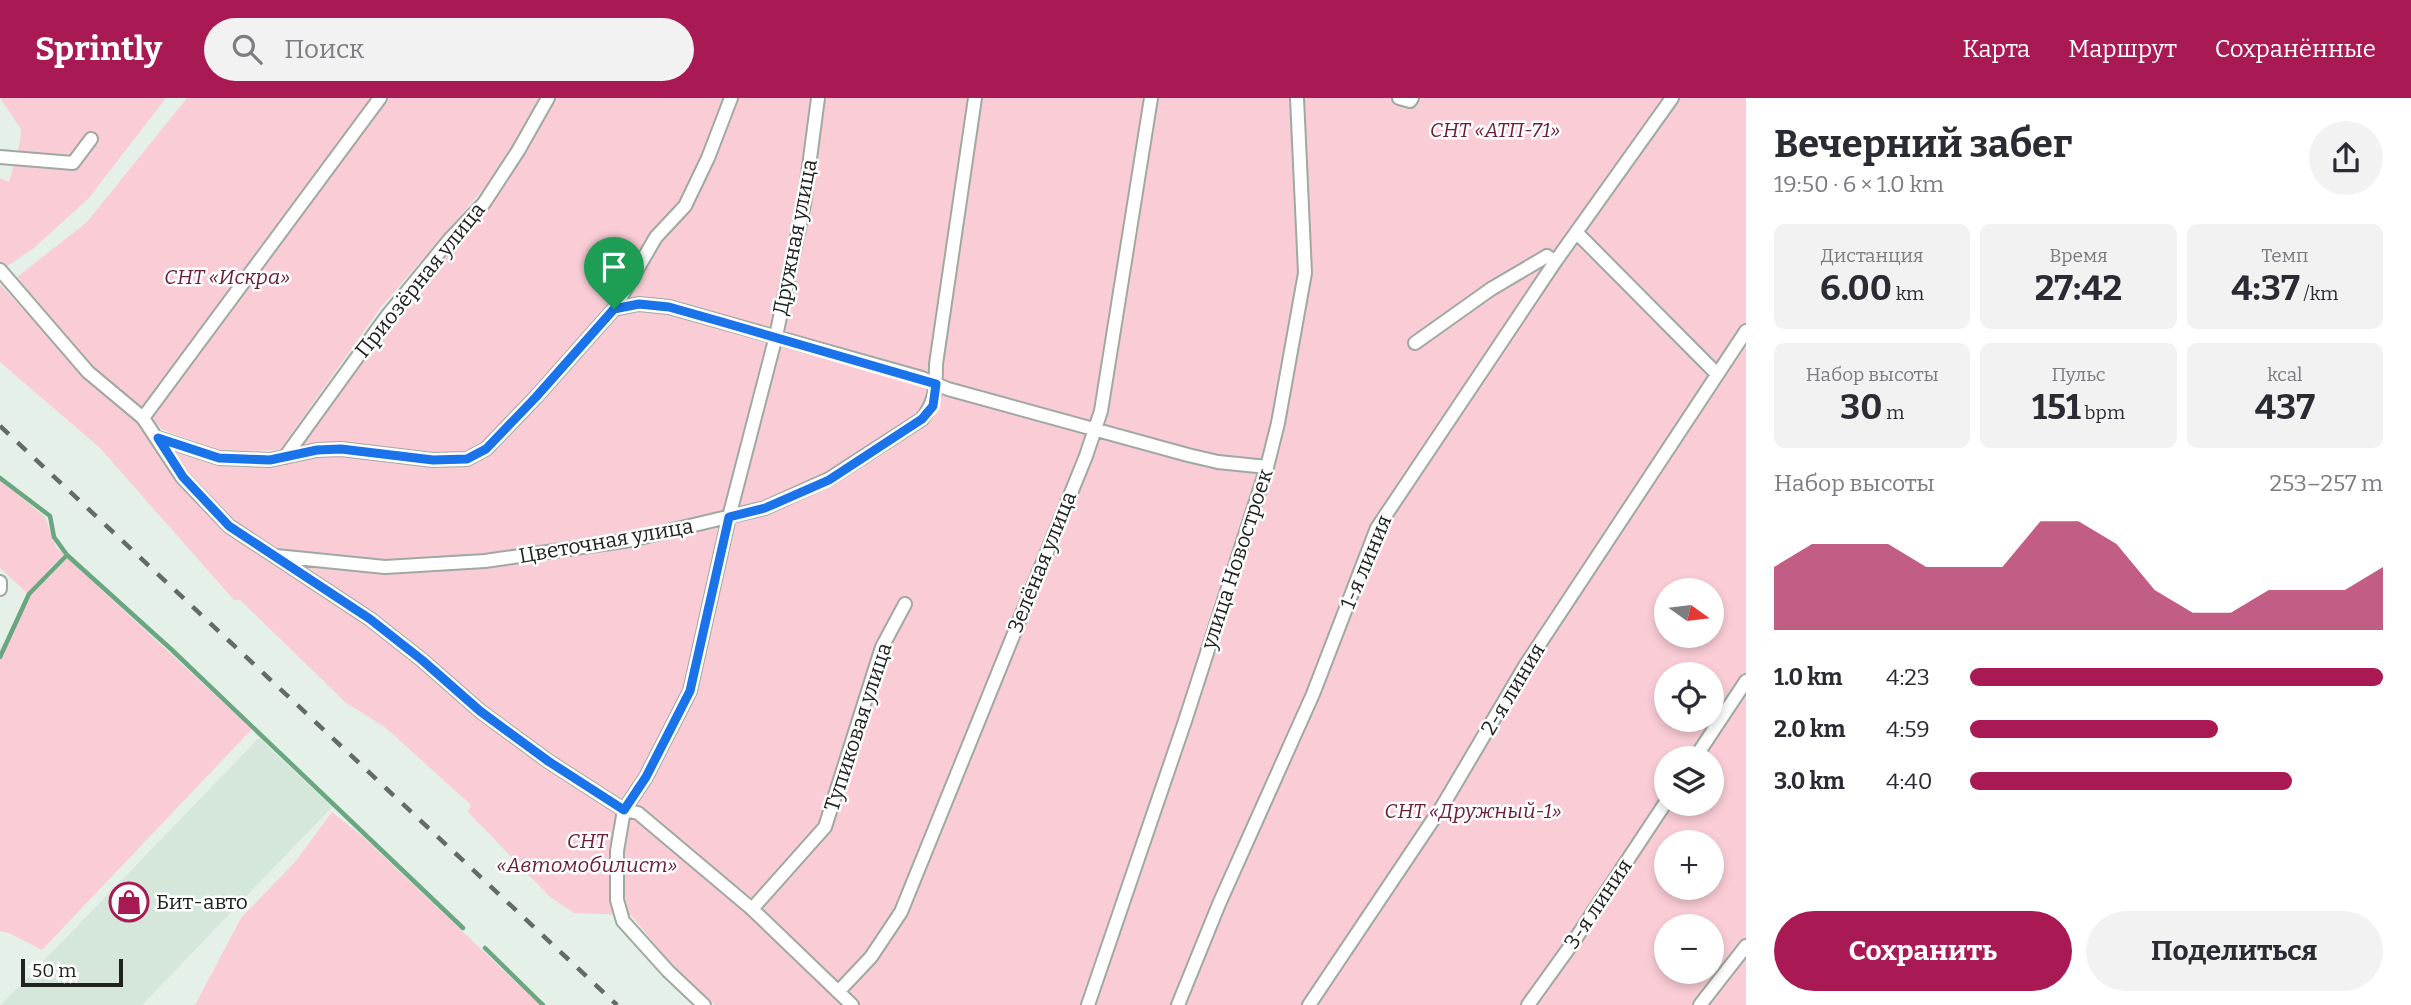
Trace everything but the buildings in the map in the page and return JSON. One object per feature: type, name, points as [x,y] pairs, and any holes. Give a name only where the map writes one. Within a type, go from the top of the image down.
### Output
[{"type":"street","points":[[143,418],[380,98]]},
{"type":"street","name":"Приозёрная улица","points":[[285,457],[387,316],[450,239],[484,203],[548,98]]},
{"type":"street","points":[[158,438],[219,458],[270,460],[317,450],[341,449],[433,460],[467,459],[486,449],[614,309],[656,237],[685,206],[708,158],[731,98]]},
{"type":"street","name":"Дружная улица","points":[[624,810],[646,777],[690,691],[729,517],[776,336],[804,204],[818,98]]},
{"type":"street","name":"Цветочная улица","points":[[273,556],[385,567],[485,561],[631,540],[729,517],[765,508],[829,480],[922,419],[933,406],[936,364],[975,98]]},
{"type":"street","name":"Зелёная улица","points":[[838,992],[871,957],[901,912],[1086,456],[1101,411],[1151,98]]},
{"type":"street","name":"улица Новостроек","points":[[1088,1005],[1185,721],[1267,467],[1305,273],[1297,98]]},
{"type":"street","points":[[1672,98],[1577,233],[1717,374]]},
{"type":"street","points":[[0,157],[73,163],[91,139]]},
{"type":"street","name":"1-я линия","points":[[1178,1005],[1219,904],[1313,694],[1377,528],[1577,233]]},
{"type":"street","points":[[1415,343],[1491,289],[1547,256],[1555,262]]},
{"type":"street","points":[[0,270],[88,372],[143,418],[183,477],[229,526],[370,619],[480,711],[548,761],[624,810],[638,813],[752,909],[852,1005]]},
{"type":"street","points":[[614,309],[639,304],[669,307],[1094,429],[1218,462],[1267,467]]},
{"type":"street","name":"2-я линия","points":[[1309,1005],[1443,805],[1525,666],[1746,331]]},
{"type":"street","name":"Тупиковая улица","points":[[752,909],[825,827],[882,647],[905,604]]},
{"type":"street","points":[[1703,746],[1746,681]]},
{"type":"street","points":[[624,810],[617,851],[617,900],[623,921],[668,971],[704,1005]]},
{"type":"street","name":"3-я линия","points":[[1528,1005],[1657,816]]},
{"type":"street","points":[[1700,1005],[1746,946]]},
{"type":"shaded area","name":"Бит-авто","points":[[259,738],[332,807],[142,1005],[1,1005]]},
{"type":"green space","points":[[0,98],[166,98],[88,199],[34,248],[0,271],[0,178],[9,182],[21,129]]},
{"type":"green space","name":"СНТ «Искра»","points":[[187,98],[539,98],[506,163],[381,307],[280,450],[224,452],[163,430],[95,369],[17,277],[87,222]]},
{"type":"green space","points":[[548,98],[1746,98],[1746,1005],[852,1005],[739,904],[843,1005],[715,1005],[666,958],[631,915],[574,913],[550,897],[468,812],[471,805],[386,728],[345,702],[240,600],[234,600],[100,448],[0,362],[0,284],[90,382],[143,428],[209,514],[258,555],[271,555],[229,526],[158,438],[219,458],[285,457],[387,316],[484,203]]},
{"type":"green space","points":[[0,480],[45,517],[56,547],[64,554],[27,593],[0,568]]},
{"type":"green space","points":[[67,558],[252,729],[42,950],[0,931],[0,660],[31,595]]},
{"type":"green space","points":[[332,812],[362,836],[540,1005],[195,1005],[241,918],[295,862]]},
{"type":"waterway","points":[[0,478],[50,516],[54,537],[67,555],[172,650],[463,928]]},
{"type":"waterway","points":[[0,657],[29,594],[67,555]]},
{"type":"waterway","points":[[485,948],[543,1005]]},
{"type":"railway","points":[[0,426],[617,1005]]},
{"type":"place","name":"Бит-авто","points":[[129,902]]},
{"type":"route","points":[[639,304],[669,307],[936,384],[933,406],[922,419],[829,480],[765,508],[729,517],[703,644],[690,691],[646,777],[624,810],[548,761],[480,711],[370,619],[229,526],[183,477],[158,438],[219,458],[270,460],[317,450],[341,449],[433,460],[467,459],[486,449],[614,309],[639,304]]},
{"type":"park label","name":"СНТ «АТП-71»","points":[[1495,130]]},
{"type":"park label","name":"СНТ «Дружный-1»","points":[[1473,811]]},
{"type":"park label","name":"СНТ «Автомобилист»","points":[[587,853]]}]
